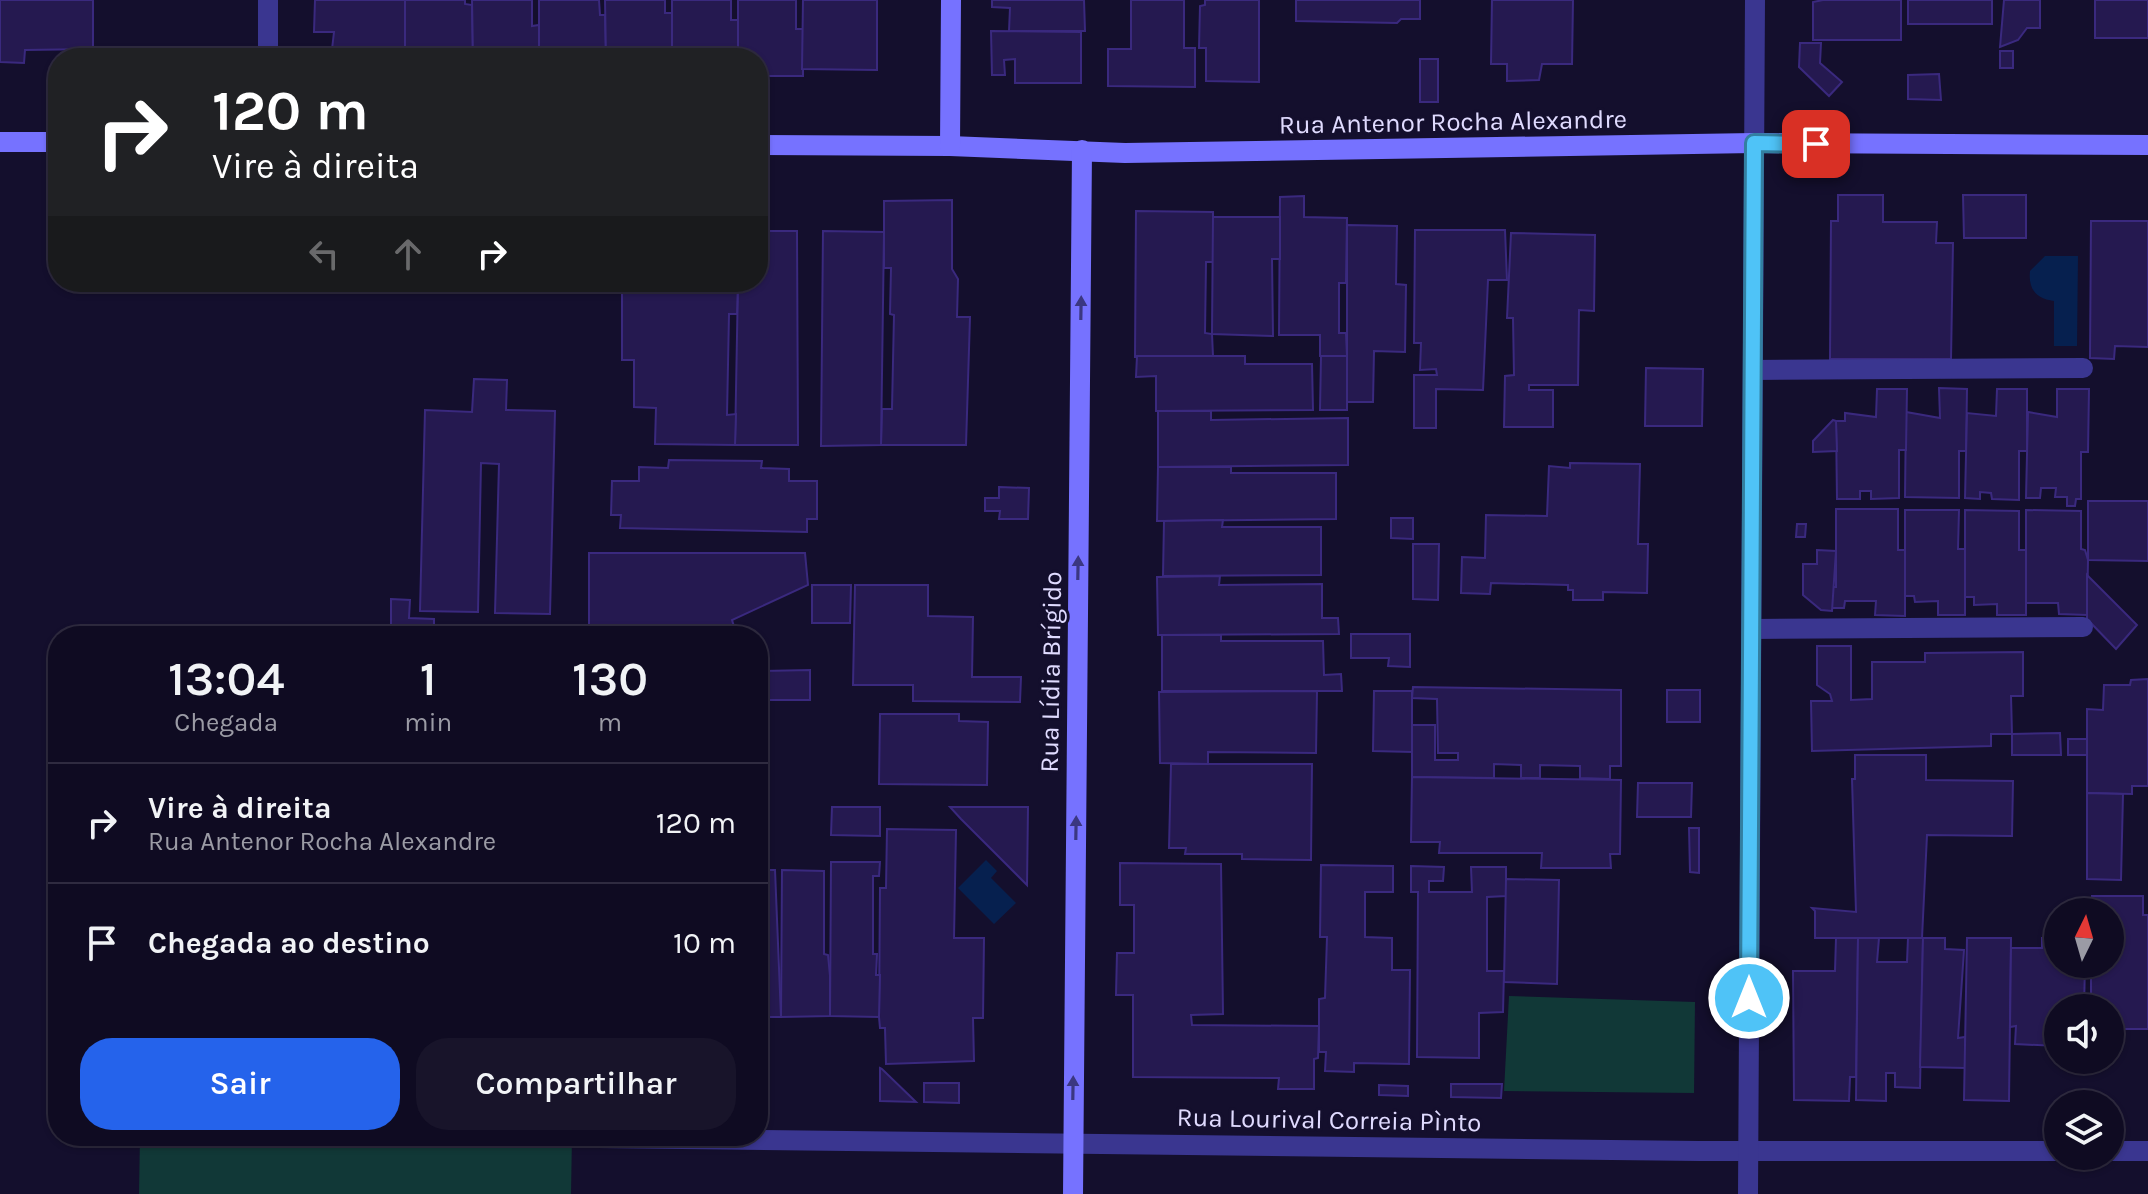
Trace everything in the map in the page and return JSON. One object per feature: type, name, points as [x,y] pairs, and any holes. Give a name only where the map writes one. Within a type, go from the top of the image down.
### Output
[{"type":"street","points":[[268,0],[268,48]]},
{"type":"street","points":[[950,146],[951,0]]},
{"type":"street","points":[[1748,1194],[1755,0]]},
{"type":"street","points":[[0,142],[48,142]]},
{"type":"street","name":"Rua Antenor Rocha Alexandre","points":[[768,145],[1082,150],[1754,143],[2148,145]]},
{"type":"street","name":"Rua Lídia Brígido","points":[[1073,1194],[1082,150]]},
{"type":"street","points":[[1753,370],[2083,368]]},
{"type":"street","points":[[1752,629],[2083,627]]},
{"type":"street","name":"Rua Lourival Correia Pìnto","points":[[768,1140],[1748,1152],[2044,1151]]},
{"type":"street","points":[[2124,1151],[2148,1151]]},
{"type":"green space","points":[[1509,996],[1695,1002],[1694,1093],[1504,1091]]},
{"type":"green space","points":[[140,1146],[572,1146],[571,1194],[139,1194]]},
{"type":"water","points":[[2045,256],[2078,256],[2077,346],[2054,346],[2054,301],[2038,296],[2032,288],[2030,271]]},
{"type":"water","points":[[986,860],[997,871],[991,878],[1016,903],[994,924],[958,888]]},
{"type":"building","points":[[0,0],[93,0],[93,48],[25,50],[24,63],[0,62]]},
{"type":"building","points":[[315,0],[405,0],[405,48],[332,48],[334,32],[314,32]]},
{"type":"building","points":[[405,0],[465,0],[465,4],[472,5],[473,48],[405,48]]},
{"type":"building","points":[[472,0],[532,0],[532,26],[539,25],[539,48],[473,48]]},
{"type":"building","points":[[539,0],[599,0],[600,15],[605,15],[606,48],[539,48]]},
{"type":"building","points":[[605,0],[665,0],[665,13],[672,13],[672,48],[606,48]]},
{"type":"building","points":[[672,0],[731,0],[731,20],[738,20],[738,48],[672,48]]},
{"type":"building","points":[[738,0],[796,0],[796,29],[803,29],[803,76],[768,76],[768,48],[738,48]]},
{"type":"building","points":[[803,0],[877,0],[877,70],[802,69]]},
{"type":"building","points":[[992,0],[1084,0],[1085,31],[1009,31],[1010,8],[992,7]]},
{"type":"building","points":[[1131,0],[1184,0],[1184,48],[1195,48],[1195,87],[1108,86],[1108,49],[1131,49]]},
{"type":"building","points":[[1205,0],[1259,0],[1259,82],[1206,81],[1206,48],[1199,48],[1200,6],[1205,5]]},
{"type":"building","points":[[1296,0],[1420,0],[1420,19],[1401,19],[1397,23],[1296,21]]},
{"type":"building","points":[[1492,0],[1573,0],[1572,64],[1542,64],[1539,80],[1507,81],[1507,64],[1491,64]]},
{"type":"building","points":[[1901,0],[1901,40],[1813,40],[1813,2]]},
{"type":"building","points":[[1908,0],[1992,0],[1992,24],[1908,24]]},
{"type":"building","points":[[2004,0],[2040,0],[2040,28],[2027,28],[2018,40],[2000,47]]},
{"type":"building","points":[[2095,0],[2148,0],[2148,38],[2095,38]]},
{"type":"building","points":[[991,31],[1081,32],[1081,83],[1015,83],[1015,59],[1004,60],[1005,75],[992,75]]},
{"type":"building","points":[[1800,43],[1821,43],[1820,63],[1842,82],[1829,96],[1799,67]]},
{"type":"building","points":[[2000,51],[2013,51],[2013,68],[2000,68]]},
{"type":"building","points":[[1420,59],[1438,59],[1438,102],[1420,102]]},
{"type":"building","points":[[1939,74],[1941,100],[1908,99],[1908,75]]},
{"type":"building","points":[[1838,195],[1883,195],[1883,222],[1937,222],[1936,243],[1953,243],[1951,359],[1830,359],[1831,221],[1838,221]]},
{"type":"building","points":[[1963,195],[2026,195],[2026,238],[1964,238]]},
{"type":"building","points":[[1304,196],[1304,217],[1347,218],[1346,283],[1339,283],[1339,333],[1346,333],[1347,356],[1320,356],[1320,335],[1279,335],[1280,197]]},
{"type":"building","points":[[952,200],[952,269],[958,279],[957,317],[970,317],[966,445],[881,445],[882,409],[892,409],[894,315],[890,314],[891,268],[884,268],[884,201]]},
{"type":"building","points":[[1136,211],[1213,212],[1213,262],[1206,262],[1205,333],[1212,334],[1213,356],[1135,357]]},
{"type":"building","points":[[1213,217],[1280,217],[1280,259],[1272,259],[1273,336],[1212,334]]},
{"type":"building","points":[[2091,221],[2148,221],[2148,347],[2115,346],[2114,359],[2090,358]]},
{"type":"building","points":[[1347,225],[1397,226],[1396,284],[1406,285],[1405,352],[1374,351],[1373,402],[1347,402]]},
{"type":"building","points":[[1415,230],[1505,230],[1507,280],[1488,280],[1483,390],[1436,389],[1436,428],[1414,428],[1414,375],[1437,375],[1436,369],[1420,370],[1421,343],[1414,343]]},
{"type":"building","points":[[768,231],[797,231],[798,445],[735,445],[738,292],[768,292]]},
{"type":"building","points":[[823,231],[884,232],[881,445],[821,446]]},
{"type":"building","points":[[1511,233],[1595,235],[1594,311],[1579,310],[1578,385],[1529,385],[1529,390],[1553,390],[1553,427],[1504,427],[1505,376],[1514,375],[1513,318],[1507,318]]},
{"type":"building","points":[[622,292],[738,292],[737,314],[729,314],[727,415],[736,414],[735,445],[655,444],[656,408],[634,407],[634,360],[622,360]]},
{"type":"building","points":[[1137,356],[1245,356],[1245,364],[1312,364],[1313,410],[1156,411],[1156,376],[1136,377]]},
{"type":"building","points":[[1321,356],[1347,356],[1347,410],[1320,410]]},
{"type":"building","points":[[1646,368],[1703,369],[1702,426],[1645,426]]},
{"type":"building","points":[[474,379],[507,380],[506,410],[555,411],[550,614],[495,613],[499,464],[481,463],[478,612],[420,611],[425,410],[472,412]]},
{"type":"building","points":[[1939,388],[1967,389],[1966,451],[1959,451],[1959,498],[1905,497],[1906,412],[1940,418]]},
{"type":"building","points":[[1877,389],[1907,389],[1906,450],[1899,450],[1899,498],[1871,499],[1871,491],[1860,491],[1860,499],[1837,499],[1836,421],[1845,421],[1845,413],[1876,417]]},
{"type":"building","points":[[1997,389],[2027,389],[2027,451],[2019,451],[2019,500],[1992,499],[1991,493],[1980,492],[1980,499],[1965,498],[1967,413],[1996,416]]},
{"type":"building","points":[[2057,389],[2089,389],[2088,452],[2081,452],[2081,499],[2076,499],[2075,506],[2067,506],[2067,497],[2055,497],[2056,488],[2041,488],[2040,498],[2026,498],[2028,412],[2057,417]]},
{"type":"building","points":[[1158,411],[1211,411],[1211,420],[1348,418],[1348,465],[1158,467]]},
{"type":"building","points":[[1833,420],[1836,421],[1837,451],[1813,452],[1813,441]]},
{"type":"building","points":[[669,460],[762,461],[761,468],[789,469],[789,481],[817,481],[817,519],[807,519],[807,532],[620,528],[621,515],[611,515],[612,481],[639,481],[639,467],[668,468]]},
{"type":"building","points":[[1570,463],[1640,464],[1638,544],[1648,544],[1647,593],[1603,592],[1603,600],[1573,600],[1573,590],[1568,590],[1568,585],[1491,583],[1490,594],[1461,593],[1462,557],[1485,558],[1486,515],[1547,516],[1549,466],[1570,468]]},
{"type":"building","points":[[1158,467],[1231,467],[1231,473],[1336,473],[1336,519],[1157,521]]},
{"type":"building","points":[[999,487],[1029,488],[1028,519],[999,519],[1000,511],[985,511],[985,498],[999,498]]},
{"type":"building","points":[[2088,501],[2148,501],[2148,561],[2088,560]]},
{"type":"building","points":[[1836,509],[1898,509],[1898,550],[1905,550],[1905,616],[1875,615],[1876,601],[1845,601],[1844,608],[1831,608],[1832,587],[1836,587]]},
{"type":"building","points":[[1905,510],[1959,510],[1958,549],[1965,549],[1965,615],[1938,615],[1938,601],[1915,602],[1914,596],[1905,596]]},
{"type":"building","points":[[1965,510],[2019,511],[2019,550],[2026,550],[2026,615],[1997,615],[1997,604],[1974,605],[1974,597],[1965,597]]},
{"type":"building","points":[[2026,510],[2081,511],[2081,549],[2085,550],[2088,560],[2087,615],[2059,614],[2058,603],[2026,603]]},
{"type":"building","points":[[1391,518],[1413,518],[1413,539],[1391,538]]},
{"type":"building","points":[[1223,520],[1222,527],[1321,527],[1321,575],[1163,576],[1164,521]]},
{"type":"building","points":[[1797,524],[1806,524],[1805,537],[1796,537]]},
{"type":"building","points":[[1413,544],[1439,544],[1438,600],[1413,599]]},
{"type":"building","points":[[1817,550],[1836,551],[1832,611],[1821,610],[1803,595],[1803,564],[1817,564]]},
{"type":"building","points":[[589,553],[805,553],[808,585],[732,620],[734,626],[589,626]]},
{"type":"building","points":[[2087,575],[2137,625],[2116,649],[2087,619]]},
{"type":"building","points":[[1220,576],[1219,585],[1322,584],[1322,618],[1338,618],[1339,634],[1158,635],[1157,577]]},
{"type":"building","points":[[812,585],[851,585],[850,623],[812,623]]},
{"type":"building","points":[[855,585],[928,585],[928,616],[973,617],[972,677],[1021,677],[1020,702],[913,701],[913,685],[853,685]]},
{"type":"building","points":[[391,599],[410,600],[409,618],[434,619],[434,626],[391,626]]},
{"type":"building","points":[[1351,634],[1410,634],[1410,667],[1388,666],[1389,658],[1351,658]]},
{"type":"building","points":[[1162,635],[1221,635],[1221,641],[1323,641],[1324,675],[1341,674],[1342,691],[1162,691]]},
{"type":"building","points":[[1817,646],[1851,646],[1851,700],[1872,699],[1872,662],[1925,662],[1925,653],[2023,652],[2023,696],[2011,696],[2012,734],[1991,734],[1991,746],[1812,751],[1811,701],[1832,701],[1830,694],[1817,685]]},
{"type":"building","points":[[810,670],[810,700],[768,700],[768,671]]},
{"type":"building","points":[[2148,679],[2148,786],[2132,786],[2132,794],[2087,793],[2087,709],[2103,710],[2104,685],[2130,685],[2131,680]]},
{"type":"building","points":[[1413,687],[1621,690],[1621,766],[1610,766],[1610,779],[1580,778],[1580,766],[1540,765],[1540,778],[1521,778],[1521,765],[1494,764],[1494,778],[1412,777],[1412,725],[1435,725],[1435,760],[1458,760],[1458,753],[1438,753],[1437,699],[1412,698]]},
{"type":"building","points":[[1667,690],[1700,690],[1700,722],[1667,722]]},
{"type":"building","points":[[1317,691],[1316,753],[1208,752],[1208,764],[1160,763],[1159,692]]},
{"type":"building","points":[[1374,691],[1412,691],[1412,752],[1373,751]]},
{"type":"building","points":[[880,714],[959,714],[959,721],[988,722],[987,785],[879,784]]},
{"type":"building","points":[[2060,733],[2061,755],[2012,755],[2012,734]]},
{"type":"building","points":[[2068,739],[2087,739],[2087,755],[2068,755]]},
{"type":"building","points":[[1855,755],[1926,755],[1926,780],[2013,781],[2012,836],[1927,835],[1922,938],[1815,938],[1815,911],[1812,908],[1856,912],[1852,779],[1855,779]]},
{"type":"building","points":[[1171,764],[1312,764],[1311,860],[1242,859],[1242,854],[1185,854],[1186,848],[1169,848]]},
{"type":"building","points":[[1412,777],[1621,780],[1620,854],[1610,854],[1611,868],[1541,868],[1542,853],[1439,853],[1440,842],[1411,842]]},
{"type":"building","points":[[1638,783],[1692,783],[1691,817],[1637,817]]},
{"type":"building","points":[[2087,793],[2123,794],[2121,880],[2087,879]]},
{"type":"building","points":[[832,807],[880,807],[880,836],[831,835]]},
{"type":"building","points":[[950,807],[1028,807],[1027,885],[961,819]]},
{"type":"building","points":[[1689,828],[1699,828],[1699,873],[1690,872]]},
{"type":"building","points":[[887,829],[956,830],[954,938],[984,938],[983,1018],[973,1018],[974,1061],[886,1064],[885,1028],[880,1028],[879,1017],[880,888],[886,888]]},
{"type":"building","points":[[831,862],[880,862],[879,876],[873,876],[873,954],[877,954],[876,975],[880,975],[879,1017],[830,1016]]},
{"type":"building","points":[[1120,863],[1221,864],[1223,1014],[1191,1015],[1192,1025],[1319,1026],[1314,1089],[1278,1089],[1279,1078],[1133,1077],[1133,995],[1116,995],[1117,953],[1134,953],[1134,905],[1120,905]]},
{"type":"building","points":[[1321,865],[1393,866],[1393,892],[1365,892],[1365,937],[1392,938],[1392,970],[1410,970],[1409,1064],[1354,1063],[1354,1072],[1325,1071],[1326,1052],[1319,1052],[1319,999],[1325,998],[1327,937],[1320,937]]},
{"type":"building","points":[[1411,866],[1444,867],[1443,881],[1429,881],[1429,892],[1472,892],[1471,867],[1506,867],[1506,896],[1487,897],[1487,971],[1504,971],[1503,1012],[1479,1013],[1479,1058],[1417,1057],[1418,892],[1411,892]]},
{"type":"building","points":[[768,870],[775,870],[781,1017],[768,1017]]},
{"type":"building","points":[[782,870],[824,871],[824,954],[828,955],[830,1016],[781,1017]]},
{"type":"building","points":[[1506,879],[1559,880],[1557,984],[1504,982]]},
{"type":"building","points":[[2143,896],[2143,915],[2148,915],[2148,1029],[2124,1029],[2124,994],[2091,994],[2091,978],[2124,978],[2124,898],[2092,898]]},
{"type":"building","points":[[1836,938],[1858,938],[1856,1077],[1850,1077],[1849,1101],[1794,1100],[1793,971],[1835,971]]},
{"type":"building","points":[[1858,938],[1879,938],[1877,962],[1907,962],[1908,938],[1923,938],[1920,1088],[1895,1087],[1895,1073],[1886,1073],[1886,1101],[1856,1100]]},
{"type":"building","points":[[1923,938],[1945,938],[1945,949],[1964,950],[1958,1038],[1965,1037],[1965,1068],[1920,1067]]},
{"type":"building","points":[[1967,938],[2011,938],[2009,1101],[1964,1100]]},
{"type":"building","points":[[2044,938],[2044,978],[2085,978],[2084,994],[2044,994],[2044,1045],[2015,1044],[2016,1026],[2010,1027],[2011,948],[2042,948]]},
{"type":"building","points":[[882,1069],[916,1102],[880,1101]]},
{"type":"building","points":[[924,1083],[959,1083],[959,1103],[924,1102]]},
{"type":"building","points":[[1451,1084],[1502,1084],[1501,1098],[1451,1097]]},
{"type":"building","points":[[1379,1085],[1408,1086],[1408,1096],[1379,1095]]},
{"type":"route","points":[[1749,998],[1754,143],[1816,144]]}]
